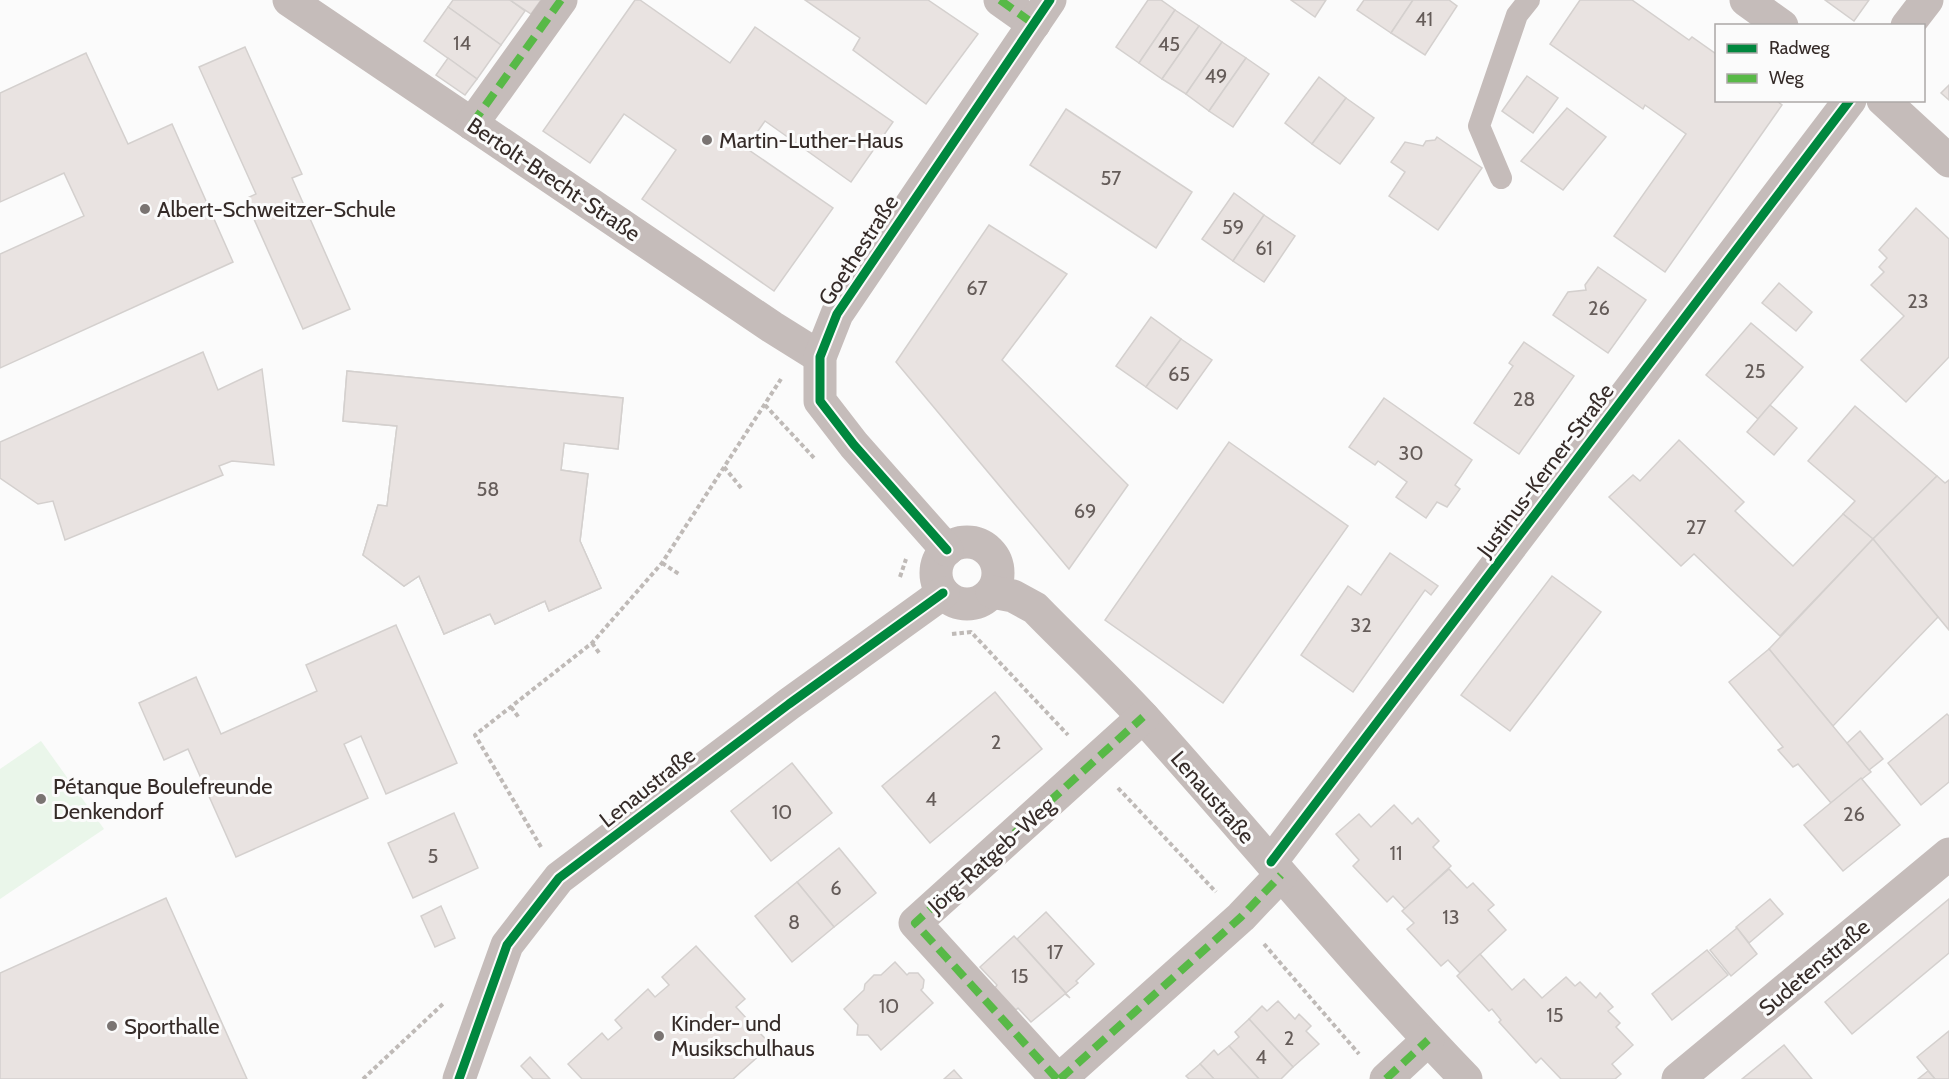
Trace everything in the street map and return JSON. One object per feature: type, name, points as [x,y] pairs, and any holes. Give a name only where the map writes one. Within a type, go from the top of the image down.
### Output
[{"type":"street","name":"Bertolt-Brecht-Straße","points":[[289,0],[772,327],[820,357]]},
{"type":"street","points":[[472,124],[561,0]]},
{"type":"street","points":[[1000,0],[1042,12]]},
{"type":"street","points":[[1746,0],[1779,24]]},
{"type":"street","points":[[1909,24],[1927,0]]},
{"type":"street","name":"Goethestraße","points":[[947,550],[854,445],[820,401],[820,357],[837,314],[1042,12]]},
{"type":"street","name":"Justinus-Kerner-Straße","points":[[1276,869],[1849,102]]},
{"type":"street","points":[[1885,102],[1949,161]]},
{"type":"street","points":[[965,543],[975,543],[984,547],[996,563],[998,573],[992,592],[985,598],[968,604],[959,603],[943,593],[938,585],[937,566],[947,550],[956,544],[965,543]]},
{"type":"street","name":"Lenaustraße","points":[[992,592],[1013,596],[1035,608],[1143,717],[1428,1040],[1466,1079]]},
{"type":"street","name":"Lenaustraße","points":[[459,1079],[507,945],[559,878],[789,704],[943,593]]},
{"type":"street","name":"Jörg-Ratgeb-Weg","points":[[1143,717],[915,922],[1058,1079],[1241,917],[1276,869]]},
{"type":"street","name":"Sudetenstraße","points":[[1678,1079],[1949,854]]},
{"type":"street","points":[[1376,1070],[1428,1040]]},
{"type":"lane","points":[[1501,177],[1479,126],[1517,15],[1529,0]]},
{"type":"path","points":[[559,878],[475,735],[592,643],[662,562],[786,372],[820,357]]},
{"type":"path","points":[[765,405],[820,465]]},
{"type":"path","points":[[724,467],[742,489]]},
{"type":"path","points":[[899,551],[906,559],[892,595],[919,638],[971,632],[1241,917],[1376,1070]]},
{"type":"path","points":[[662,562],[679,574]]},
{"type":"path","points":[[592,643],[600,654]]},
{"type":"path","points":[[511,706],[520,719]]},
{"type":"path","points":[[363,1079],[448,1000]]},
{"type":"shaded area","name":"Pétanque Boulefreunde Denkendorf","points":[[41,741],[104,829],[0,899],[0,769]]},
{"type":"building","points":[[453,0],[510,0],[525,11],[501,45],[448,7]]},
{"type":"building","points":[[510,0],[541,0],[531,14]]},
{"type":"building","name":"Martin-Luther-Haus","points":[[635,0],[640,0],[730,63],[755,27],[893,122],[851,182],[765,121],[746,148],[833,208],[774,291],[642,199],[676,150],[624,114],[590,163],[543,131]]},
{"type":"building","points":[[805,0],[928,0],[978,34],[926,104],[853,50],[860,38]]},
{"type":"building","points":[[1148,0],[1161,0],[1175,10],[1139,63],[1116,47]]},
{"type":"building","points":[[1291,0],[1326,0],[1315,17]]},
{"type":"building","points":[[1364,0],[1413,0],[1391,33],[1357,10]]},
{"type":"building","points":[[1413,0],[1449,0],[1457,6],[1425,55],[1391,33]]},
{"type":"building","points":[[1580,0],[1632,0],[1689,40],[1692,37],[1715,53],[1715,102],[1778,102],[1782,105],[1665,272],[1614,236],[1686,134],[1645,105],[1643,109],[1550,44]]},
{"type":"building","points":[[1825,0],[1869,0],[1854,21]]},
{"type":"building","points":[[448,7],[501,45],[477,79],[424,41]]},
{"type":"building","points":[[1175,10],[1199,26],[1162,79],[1139,63]]},
{"type":"building","points":[[1199,26],[1222,42],[1186,94],[1162,79]]},
{"type":"building","points":[[1222,42],[1246,58],[1209,111],[1186,94]]},
{"type":"building","points":[[245,47],[302,174],[292,178],[350,309],[303,329],[245,199],[256,194],[199,67]]},
{"type":"building","name":"Albert-Schweitzer-Schule","points":[[86,53],[128,144],[172,124],[233,262],[0,368],[0,254],[84,216],[64,173],[0,202],[0,93]]},
{"type":"building","points":[[448,58],[477,79],[465,95],[436,75]]},
{"type":"building","points":[[1246,58],[1269,74],[1233,127],[1209,111]]},
{"type":"building","points":[[1527,76],[1558,98],[1533,133],[1502,111]]},
{"type":"building","points":[[1319,77],[1346,98],[1312,144],[1285,123]]},
{"type":"building","points":[[1949,85],[1949,100],[1941,93]]},
{"type":"building","points":[[1346,98],[1374,118],[1340,164],[1312,144]]},
{"type":"building","points":[[1567,108],[1606,137],[1563,190],[1521,161]]},
{"type":"building","points":[[1066,109],[1192,192],[1156,248],[1030,165]]},
{"type":"building","points":[[1437,137],[1482,168],[1438,230],[1389,196],[1405,172],[1391,162],[1405,142],[1423,146],[1426,141],[1435,140]]},
{"type":"building","points":[[1234,193],[1264,215],[1233,261],[1202,239]]},
{"type":"building","points":[[1916,208],[1949,239],[1949,357],[1906,402],[1861,360],[1904,316],[1871,285],[1884,272],[1879,267],[1887,258],[1879,250]]},
{"type":"building","points":[[1264,215],[1295,236],[1264,282],[1233,261]]},
{"type":"building","points":[[989,225],[1067,274],[1002,360],[1128,485],[1069,569],[896,362]]},
{"type":"building","points":[[1598,267],[1646,300],[1608,353],[1553,315],[1568,292],[1586,290],[1585,285]]},
{"type":"building","points":[[1779,283],[1812,312],[1796,331],[1762,303]]},
{"type":"building","points":[[1151,317],[1181,339],[1146,387],[1116,366]]},
{"type":"building","points":[[1751,323],[1803,367],[1758,419],[1706,375]]},
{"type":"building","points":[[1181,339],[1212,360],[1177,409],[1146,387]]},
{"type":"building","points":[[1524,342],[1574,376],[1519,454],[1474,423],[1513,366],[1509,363]]},
{"type":"building","points":[[203,352],[218,390],[262,369],[274,465],[232,461],[219,466],[223,475],[65,540],[53,501],[38,504],[0,478],[0,442]]},
{"type":"building","points":[[347,371],[623,398],[618,449],[564,443],[561,470],[588,474],[580,541],[601,588],[549,611],[545,601],[495,624],[490,614],[444,634],[419,576],[404,586],[363,555],[378,505],[387,506],[397,426],[343,421]],"holes":[[[427,430],[536,442],[533,478],[423,466]]]},
{"type":"building","points":[[347,371],[623,398],[618,449],[564,443],[561,470],[588,474],[580,541],[601,588],[549,611],[545,601],[495,624],[490,614],[444,634],[419,576],[404,586],[363,555],[378,505],[387,506],[397,426],[343,421]]},
{"type":"building","points":[[1384,398],[1472,460],[1455,485],[1460,489],[1447,507],[1437,502],[1426,518],[1396,497],[1407,482],[1378,461],[1375,465],[1349,447]]},
{"type":"building","points":[[1770,405],[1797,428],[1774,455],[1747,432]]},
{"type":"building","points":[[1855,406],[1937,476],[1873,539],[1843,514],[1855,501],[1808,461]]},
{"type":"building","points":[[1679,440],[1744,502],[1735,511],[1793,566],[1843,514],[1873,539],[1780,636],[1694,554],[1681,566],[1609,497],[1633,475],[1640,481]]},
{"type":"building","points":[[1229,442],[1348,526],[1223,703],[1105,620]]},
{"type":"building","points":[[1937,476],[1945,483],[1949,480],[1949,630],[1873,539]]},
{"type":"building","points":[[1873,539],[1938,617],[1833,726],[1769,649]]},
{"type":"building","points":[[1390,553],[1438,586],[1431,595],[1425,590],[1353,692],[1301,655],[1348,586],[1361,595]]},
{"type":"building","points":[[1552,576],[1601,612],[1510,731],[1461,695]]},
{"type":"building","points":[[396,625],[457,763],[386,794],[361,736],[344,744],[368,798],[236,857],[188,749],[164,760],[139,703],[196,677],[221,734],[317,691],[306,665]]},
{"type":"building","points":[[1769,649],[1871,772],[1831,803],[1798,764],[1793,767],[1778,750],[1783,747],[1729,682]]},
{"type":"building","points":[[995,692],[1042,749],[930,843],[882,786]]},
{"type":"building","points":[[1947,714],[1949,716],[1949,782],[1921,805],[1888,763]]},
{"type":"building","points":[[1860,731],[1883,759],[1869,770],[1847,743]]},
{"type":"building","points":[[792,763],[832,813],[771,861],[731,811]]},
{"type":"building","points":[[1861,778],[1900,825],[1843,871],[1804,825]]},
{"type":"building","points":[[1394,805],[1412,824],[1418,818],[1439,841],[1433,847],[1451,866],[1405,909],[1393,896],[1387,902],[1353,866],[1359,860],[1336,834],[1359,814],[1371,827]]},
{"type":"building","points":[[454,813],[478,868],[413,898],[388,843]]},
{"type":"building","points":[[839,848],[876,893],[834,927],[797,882]]},
{"type":"building","points":[[1449,869],[1467,888],[1473,883],[1494,905],[1488,910],[1506,930],[1460,973],[1448,960],[1441,966],[1407,929],[1414,923],[1402,911]]},
{"type":"building","points":[[797,882],[834,927],[792,962],[755,916]]},
{"type":"building","name":"Sporthalle","points":[[166,898],[247,1079],[0,1079],[0,973]]},
{"type":"building","points":[[1770,899],[1783,914],[1749,943],[1736,927]]},
{"type":"building","points":[[1949,899],[1949,953],[1852,1034],[1825,1002]]},
{"type":"building","points":[[441,906],[455,938],[435,947],[421,916]]},
{"type":"building","points":[[1046,912],[1094,964],[1066,993],[1017,939]]},
{"type":"building","points":[[1737,928],[1757,954],[1731,976],[1710,950]]},
{"type":"building","points":[[1014,936],[1070,998],[1065,994],[1031,1022],[995,988],[997,985],[980,967]]},
{"type":"building","name":"Kinder- und Musikschulhaus","points":[[696,946],[745,999],[736,1007],[771,1045],[733,1079],[582,1079],[568,1064],[602,1033],[608,1040],[622,1028],[615,1020],[648,989],[655,997],[669,985],[662,977]]},
{"type":"building","points":[[1707,950],[1728,975],[1672,1020],[1652,994]]},
{"type":"building","points":[[1480,954],[1512,990],[1524,979],[1542,998],[1566,977],[1575,986],[1580,982],[1596,998],[1600,993],[1613,1007],[1608,1011],[1620,1023],[1616,1027],[1633,1045],[1612,1064],[1621,1074],[1615,1079],[1561,1079],[1541,1058],[1536,1063],[1499,1022],[1501,1020],[1492,1009],[1489,1011],[1457,976]]},
{"type":"building","points":[[895,962],[907,975],[918,973],[924,980],[921,990],[933,1003],[881,1050],[868,1035],[857,1035],[858,1025],[844,1009],[864,990],[865,984],[874,975],[881,975]]},
{"type":"building","points":[[1278,1001],[1295,1019],[1299,1014],[1311,1026],[1306,1031],[1319,1044],[1293,1067],[1249,1019],[1262,1006],[1267,1011]]},
{"type":"building","points":[[1249,1019],[1293,1067],[1281,1079],[1259,1079],[1229,1046],[1239,1037],[1235,1032]]},
{"type":"building","points":[[1949,1031],[1949,1079],[1935,1079],[1917,1057]]},
{"type":"building","points":[[1784,1045],[1812,1079],[1742,1079]]},
{"type":"building","points":[[1229,1046],[1259,1079],[1214,1079],[1200,1064],[1214,1050],[1218,1055]]},
{"type":"building","points":[[530,1057],[550,1079],[533,1079],[521,1066]]},
{"type":"building","points":[[1200,1064],[1214,1079],[1189,1079],[1186,1076]]},
{"type":"building","points":[[954,1070],[962,1079],[944,1079]]},
{"type":"building","points":[[1928,1071],[1935,1079],[1918,1079]]},
{"type":"marked path","points":[[472,124],[561,0]]},
{"type":"marked path","points":[[1000,0],[1034,24]]},
{"type":"marked path","points":[[1057,1079],[915,923],[1143,717]]},
{"type":"marked path","points":[[1060,1079],[1241,917],[1281,875]]},
{"type":"marked path","points":[[1386,1079],[1428,1040]]},
{"type":"cycle path","points":[[947,550],[854,445],[820,401],[820,357],[837,314],[1050,0]]},
{"type":"cycle path","points":[[1271,862],[1848,102]]},
{"type":"cycle path","points":[[459,1079],[507,945],[559,878],[789,704],[943,593]]},
{"type":"place","name":"Martin-Luther-Haus","points":[[707,140]]},
{"type":"place","name":"Albert-Schweitzer-Schule","points":[[145,209]]},
{"type":"place","name":"Pétanque Boulefreunde Denkendorf","points":[[41,799]]},
{"type":"place","name":"Sporthalle","points":[[112,1026]]},
{"type":"place","name":"Kinder- und Musikschulhaus","points":[[659,1036]]}]
